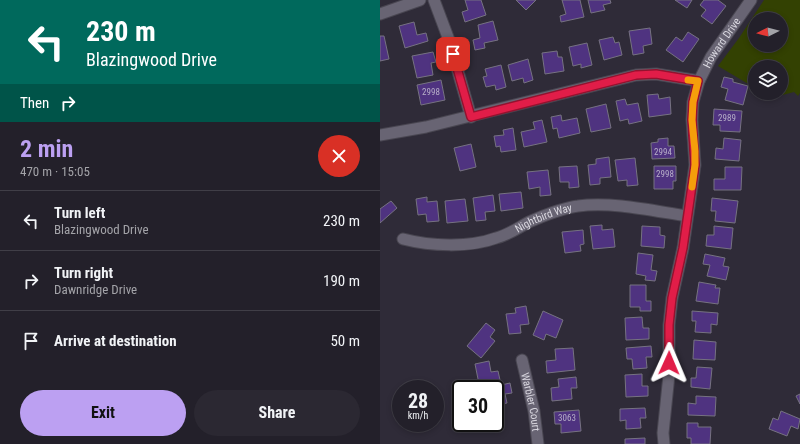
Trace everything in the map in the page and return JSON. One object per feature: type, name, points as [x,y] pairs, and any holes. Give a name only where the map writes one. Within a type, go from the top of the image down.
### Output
[{"type":"street","points":[[380,14],[420,0]]},
{"type":"street","points":[[434,0],[449,40],[471,117]]},
{"type":"street","name":"Howard Drive","points":[[664,444],[670,351],[670,313],[683,248],[695,165],[692,120],[693,102],[698,81],[711,57],[750,0]]},
{"type":"street","points":[[380,135],[410,131],[471,117],[636,75],[656,74],[698,81]]},
{"type":"street","name":"Nightbird Way","points":[[403,239],[420,243],[454,244],[484,241],[502,236],[554,212],[578,206],[596,204],[687,216]]},
{"type":"street","name":"Warbler Court","points":[[522,360],[534,411],[538,444]]},
{"type":"green space","points":[[764,0],[800,0],[800,93],[798,96],[794,92],[788,94],[788,60],[748,60],[748,84],[718,66],[748,24],[748,52],[788,52],[788,12],[756,12]]},
{"type":"building","points":[[465,0],[481,0],[486,15],[465,22],[462,12],[468,10]]},
{"type":"building","points":[[516,0],[536,0],[526,10]]},
{"type":"building","points":[[562,0],[580,0],[584,17],[561,22],[560,16],[566,14]]},
{"type":"building","points":[[588,0],[610,0],[611,3],[603,5],[605,10],[591,13]]},
{"type":"building","points":[[675,0],[692,0],[687,8]]},
{"type":"building","points":[[704,0],[718,0],[726,6],[712,24],[701,16],[706,10],[700,5]]},
{"type":"building","points":[[493,21],[498,40],[484,43],[485,48],[475,50],[473,40],[480,38],[478,25]]},
{"type":"building","points":[[414,22],[417,35],[426,33],[428,41],[405,48],[399,26]]},
{"type":"building","points":[[650,28],[652,44],[643,46],[644,53],[633,55],[629,31]]},
{"type":"building","points":[[688,32],[699,39],[683,62],[666,50],[676,37],[682,41]]},
{"type":"building","points":[[380,36],[384,36],[389,59],[380,61]]},
{"type":"building","points":[[613,37],[615,43],[619,42],[622,55],[604,60],[599,40]]},
{"type":"building","points":[[587,43],[592,65],[581,68],[581,64],[573,66],[569,47]]},
{"type":"building","points":[[557,51],[558,57],[562,57],[564,71],[545,74],[542,53]]},
{"type":"building","points":[[433,52],[436,62],[431,63],[433,75],[417,78],[412,56]]},
{"type":"building","points":[[528,59],[533,80],[524,83],[523,78],[512,81],[508,65]]},
{"type":"building","points":[[501,65],[506,87],[496,90],[495,85],[486,87],[483,77],[487,76],[485,69]]},
{"type":"building","points":[[724,77],[733,79],[733,82],[748,86],[743,105],[725,100],[728,89],[721,87]]},
{"type":"building","points":[[441,80],[445,100],[421,105],[417,85]]},
{"type":"building","points":[[658,94],[659,99],[670,97],[671,114],[649,117],[647,95]]},
{"type":"building","points":[[625,99],[627,105],[638,103],[642,121],[629,124],[628,119],[620,121],[616,101]]},
{"type":"building","points":[[606,104],[611,128],[591,132],[586,109]]},
{"type":"building","points":[[714,109],[742,111],[740,132],[720,131],[720,125],[713,125]]},
{"type":"building","points":[[561,115],[562,121],[577,118],[580,133],[559,138],[557,128],[553,129],[551,117]]},
{"type":"building","points":[[542,120],[547,142],[524,147],[521,132],[535,129],[533,122]]},
{"type":"building","points":[[513,128],[516,150],[501,152],[500,146],[496,147],[494,136],[504,135],[503,130]]},
{"type":"building","points":[[668,138],[668,146],[674,146],[675,158],[652,159],[651,143],[658,142],[658,139]]},
{"type":"building","points":[[724,138],[741,140],[739,161],[715,159],[716,148],[723,149]]},
{"type":"building","points":[[471,144],[476,167],[460,171],[454,148]]},
{"type":"building","points":[[609,157],[611,177],[600,178],[600,184],[590,185],[588,165],[596,164],[596,159]]},
{"type":"building","points":[[635,158],[638,185],[627,186],[627,180],[618,181],[615,160]]},
{"type":"building","points":[[577,166],[579,187],[569,188],[569,182],[560,182],[559,167]]},
{"type":"building","points":[[654,166],[676,166],[676,181],[673,181],[673,189],[654,189]]},
{"type":"building","points":[[725,167],[742,167],[741,190],[714,190],[714,179],[725,179]]},
{"type":"building","points":[[548,170],[551,195],[540,196],[540,187],[529,189],[527,172]]},
{"type":"building","points":[[521,192],[523,208],[501,211],[499,194]]},
{"type":"building","points":[[493,195],[495,211],[485,212],[486,220],[476,221],[473,198]]},
{"type":"building","points":[[427,197],[427,202],[437,201],[439,221],[427,222],[426,214],[418,215],[416,199]]},
{"type":"building","points":[[712,198],[738,201],[735,223],[715,221],[716,211],[711,211]]},
{"type":"building","points":[[465,199],[468,221],[447,223],[445,201]]},
{"type":"building","points":[[391,201],[397,208],[380,223],[380,209]]},
{"type":"building","points":[[602,225],[602,230],[613,229],[615,247],[593,249],[590,226]]},
{"type":"building","points":[[642,226],[660,227],[660,235],[665,236],[664,248],[641,246]]},
{"type":"building","points":[[714,226],[733,228],[731,249],[706,246],[707,235],[714,235]]},
{"type":"building","points":[[583,230],[584,244],[580,245],[581,251],[565,253],[562,232]]},
{"type":"building","points":[[638,253],[653,255],[651,270],[657,271],[655,281],[645,280],[646,276],[636,274]]},
{"type":"building","points":[[705,254],[725,258],[723,266],[729,267],[726,280],[707,276],[710,265],[703,264]]},
{"type":"building","points":[[699,282],[716,285],[715,288],[720,288],[718,304],[696,301]]},
{"type":"building","points":[[630,285],[646,285],[646,301],[651,301],[651,311],[640,311],[640,307],[630,307]]},
{"type":"building","points":[[526,306],[529,324],[520,325],[521,333],[509,334],[506,314],[516,313],[515,308]]},
{"type":"building","points":[[543,311],[563,320],[556,338],[546,334],[544,340],[533,335]]},
{"type":"building","points":[[692,311],[718,313],[717,325],[711,324],[711,333],[695,332],[696,321],[692,321]]},
{"type":"building","points":[[642,317],[643,328],[649,328],[649,339],[626,340],[625,318]]},
{"type":"building","points":[[486,323],[495,330],[490,337],[495,341],[481,358],[467,346]]},
{"type":"building","points":[[694,340],[716,342],[715,360],[693,359]]},
{"type":"building","points":[[651,346],[652,357],[646,357],[647,368],[633,369],[632,359],[627,359],[626,348]]},
{"type":"building","points":[[573,348],[575,370],[547,373],[546,361],[556,360],[555,349]]},
{"type":"building","points":[[489,361],[491,372],[498,371],[500,380],[478,380],[475,364]]},
{"type":"building","points":[[697,367],[712,368],[710,389],[691,387],[691,378],[696,378]]},
{"type":"building","points":[[642,374],[642,386],[648,386],[648,396],[626,397],[625,375]]},
{"type":"building","points":[[576,377],[577,388],[571,388],[572,399],[552,401],[551,388],[559,387],[558,379]]},
{"type":"building","points":[[510,383],[512,393],[505,394],[507,403],[504,404],[504,384]]},
{"type":"building","points":[[800,394],[800,404],[796,396]]},
{"type":"building","points":[[696,396],[716,397],[715,416],[688,415],[688,403],[696,404]]},
{"type":"building","points":[[645,408],[646,418],[640,418],[641,428],[626,429],[626,420],[620,421],[620,409]]},
{"type":"building","points":[[579,410],[581,431],[561,433],[561,424],[555,424],[554,412]]},
{"type":"building","points":[[781,411],[800,419],[798,429],[791,426],[787,436],[769,429],[773,418],[778,420]]},
{"type":"building","points":[[687,423],[698,423],[698,427],[711,427],[710,444],[691,444],[691,438],[687,438]]},
{"type":"building","points":[[645,438],[645,444],[625,444],[625,439]]},
{"type":"slow traffic","points":[[688,80],[698,81],[693,102],[692,120],[695,165],[692,187]]},
{"type":"route","points":[[453,54],[471,117],[636,75],[656,74],[698,81],[693,102],[692,120],[695,165],[683,248],[670,313],[669,363]]}]
